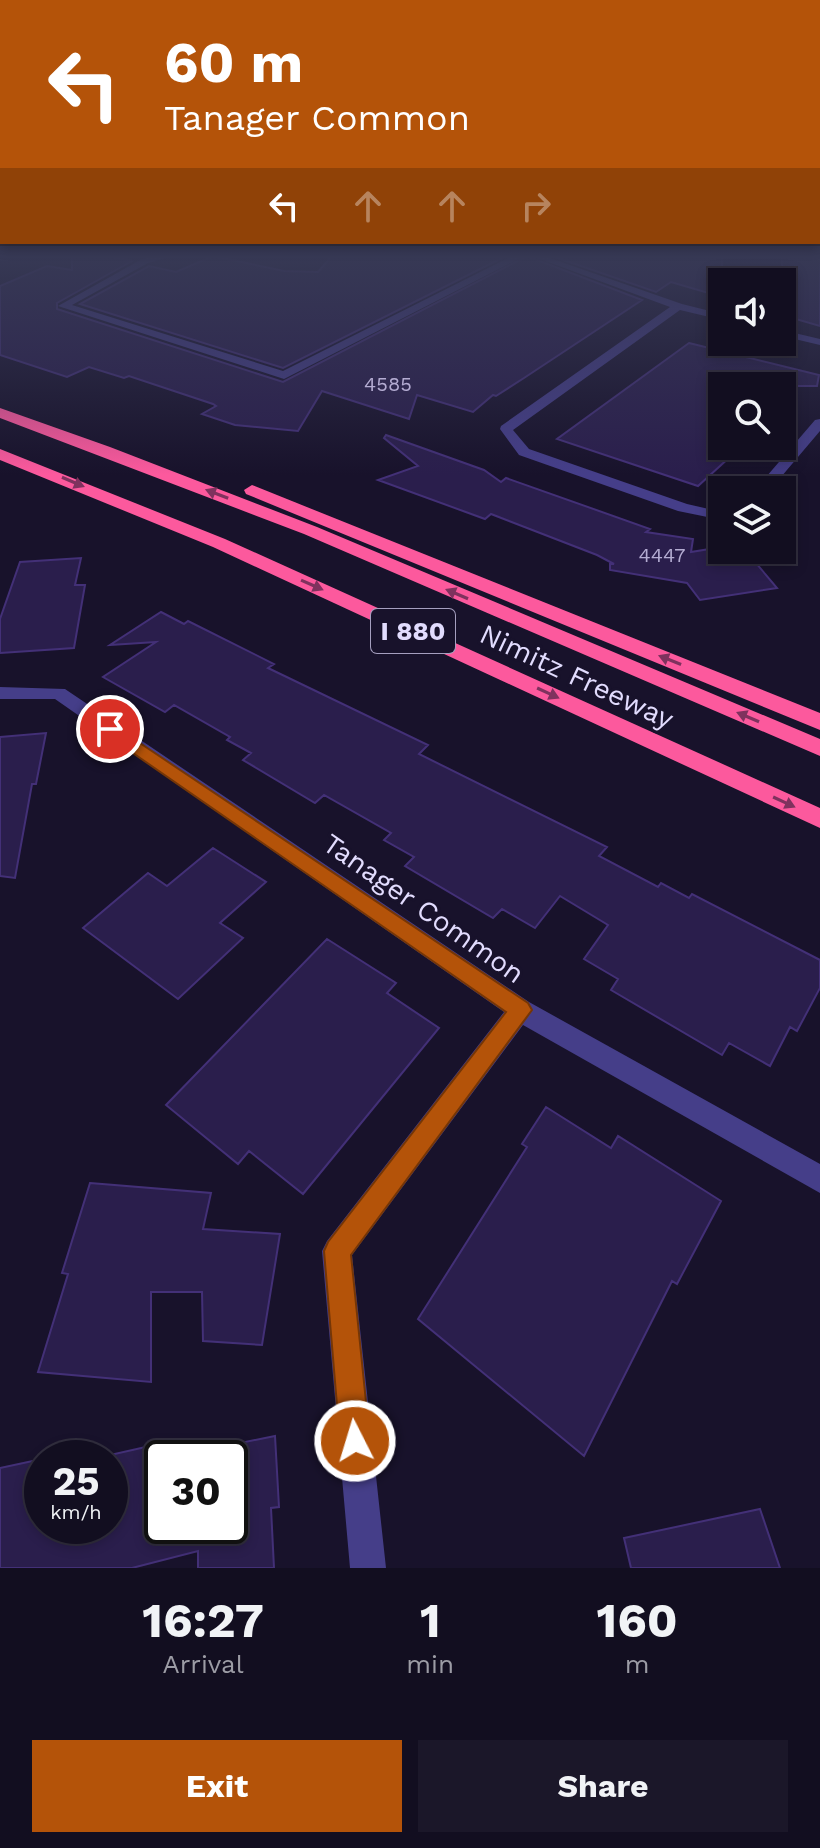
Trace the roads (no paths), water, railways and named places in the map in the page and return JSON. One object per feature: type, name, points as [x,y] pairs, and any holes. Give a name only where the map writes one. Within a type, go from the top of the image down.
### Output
[{"type":"highway","name":"Nimitz Freeway","points":[[0,397],[129,442],[350,529],[820,722]]},
{"type":"highway","name":"I 880","points":[[0,413],[84,442],[264,513],[820,748]]},
{"type":"highway","name":"Nimitz Freeway","points":[[0,454],[233,549],[820,819]]},
{"type":"street","points":[[137,329],[284,375],[374,329]]},
{"type":"street","points":[[646,329],[506,429],[524,452],[683,508],[708,513]]},
{"type":"street","points":[[796,336],[820,342]]},
{"type":"street","points":[[774,476],[820,423]]},
{"type":"street","name":"Tanager Common","points":[[0,693],[59,693],[520,1010],[820,1179]]},
{"type":"street","points":[[368,1568],[337,1251],[520,1010]]}]
